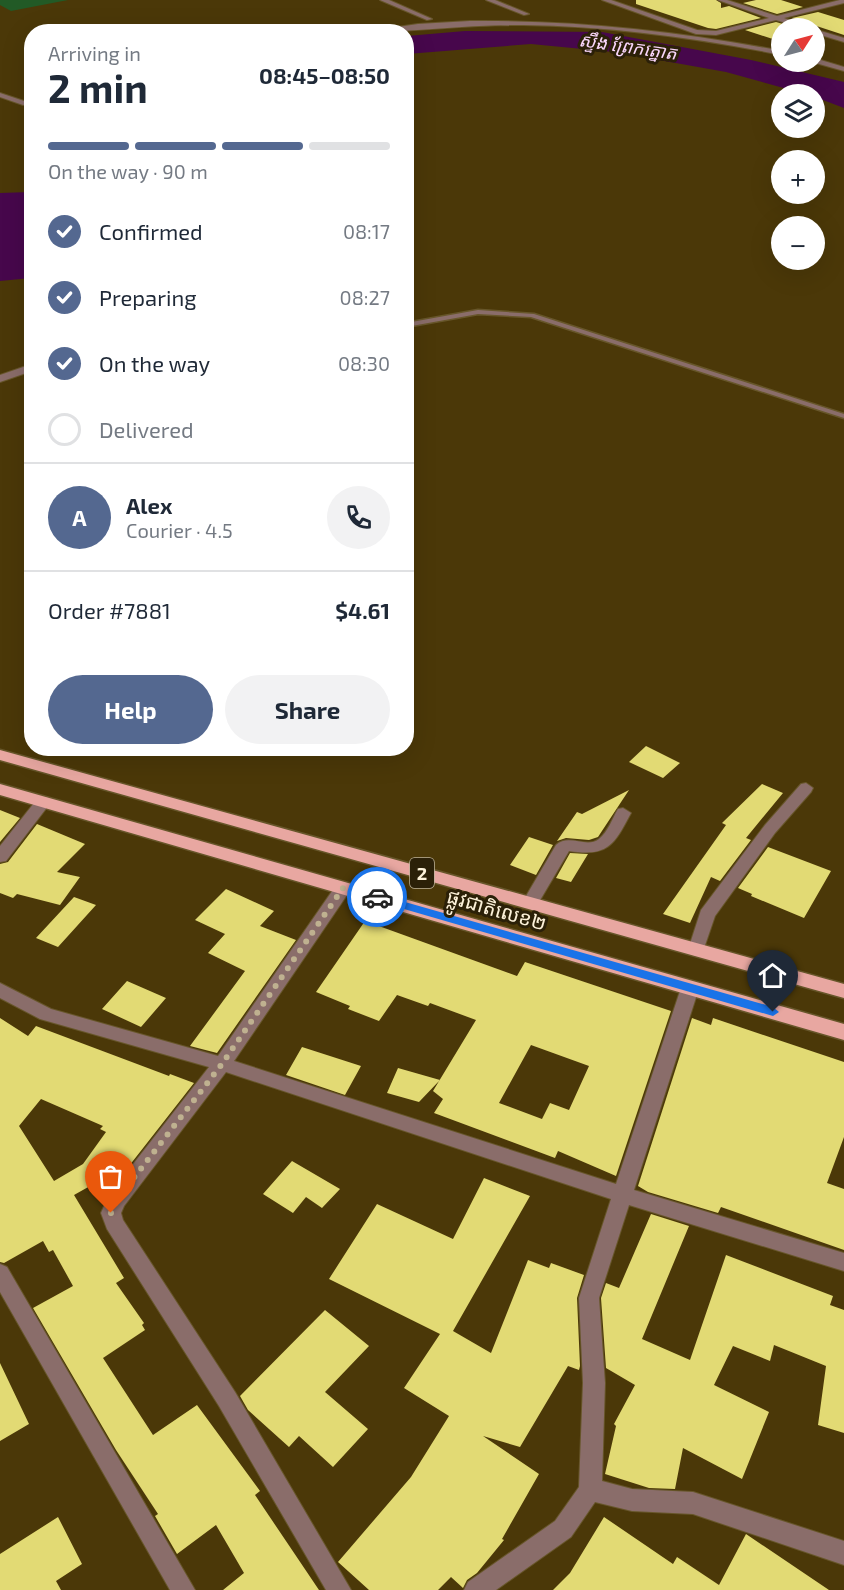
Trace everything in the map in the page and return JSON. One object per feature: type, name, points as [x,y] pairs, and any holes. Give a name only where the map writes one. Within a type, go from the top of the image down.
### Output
[{"type":"highway","name":"ផ្លូវជាតិលេខ២","points":[[0,755],[844,991]]},
{"type":"highway","name":"ផ្លូវជាតិលេខ២","points":[[0,789],[844,1032]]},
{"type":"street","points":[[383,0],[429,19]]},
{"type":"street","points":[[489,0],[526,14]]},
{"type":"street","points":[[604,0],[696,32],[716,33],[771,19]]},
{"type":"street","points":[[720,0],[776,18],[844,1]]},
{"type":"street","points":[[414,27],[457,22],[608,27],[676,35],[771,51]]},
{"type":"street","points":[[825,34],[844,40]]},
{"type":"street","points":[[825,63],[844,69]]},
{"type":"street","points":[[0,95],[24,103]]},
{"type":"street","points":[[0,379],[24,370]]},
{"type":"street","points":[[696,950],[707,914],[770,829],[806,789]]},
{"type":"street","points":[[0,857],[43,802]]},
{"type":"street","points":[[530,903],[566,845],[594,850],[599,848],[612,833],[623,813]]},
{"type":"street","points":[[339,1590],[227,1399],[114,1223],[111,1213],[116,1201],[222,1064],[343,888]]},
{"type":"street","points":[[476,1590],[563,1529],[590,1490],[594,1383],[589,1298],[690,988]]},
{"type":"street","points":[[0,990],[46,1014],[222,1064],[624,1195],[844,1262]]},
{"type":"street","points":[[0,1273],[183,1590]]},
{"type":"street","points":[[590,1490],[632,1500],[693,1503],[844,1553]]},
{"type":"lane","points":[[414,324],[478,312],[532,315],[844,416]]},
{"type":"green space","points":[[0,0],[68,0],[11,11],[0,5]]},
{"type":"water","name":"ស្ទឹង ព្រែកត្នោត","points":[[465,31],[602,32],[771,65],[771,72],[802,72],[844,82],[844,108],[825,101],[825,84],[771,85],[726,72],[614,52],[531,44],[414,53],[414,35]]},
{"type":"water","points":[[24,192],[24,279],[0,281],[0,193]]},
{"type":"building","points":[[636,0],[716,0],[721,3],[721,8],[729,6],[761,18],[716,29],[708,28],[636,4]]},
{"type":"building","points":[[756,0],[781,0],[803,7],[777,14],[743,3]]},
{"type":"building","points":[[818,12],[844,20],[844,35],[825,29],[825,18],[792,18]]},
{"type":"building","points":[[771,23],[771,38],[745,30]]},
{"type":"building","points":[[646,746],[680,763],[663,778],[629,762]]},
{"type":"building","points":[[762,784],[783,793],[746,838],[751,840],[720,881],[711,877],[690,923],[663,914],[726,825],[722,823]]},
{"type":"building","points":[[629,790],[598,837],[589,840],[566,838],[557,841],[577,812],[582,814]]},
{"type":"building","points":[[0,810],[20,818],[0,842]]},
{"type":"building","points":[[37,824],[85,844],[57,872],[80,877],[60,905],[17,894],[13,898],[0,893],[0,864],[8,862]]},
{"type":"building","points":[[529,837],[553,845],[536,875],[510,865]]},
{"type":"building","points":[[768,847],[831,871],[804,918],[751,896],[752,894],[738,888]]},
{"type":"building","points":[[570,853],[588,854],[571,882],[556,878]]},
{"type":"building","points":[[226,889],[274,911],[260,926],[296,940],[217,1053],[190,1046],[245,971],[208,953],[225,934],[195,920]]},
{"type":"building","points":[[74,897],[96,905],[58,947],[36,938]]},
{"type":"building","points":[[365,921],[517,976],[525,962],[671,1011],[616,1176],[558,1151],[555,1158],[434,1113],[443,1099],[433,1091],[476,1020],[430,1003],[428,1006],[397,995],[379,1021],[348,1009],[350,1006],[316,992]],"holes":[[[531,1045],[589,1066],[569,1110],[550,1103],[542,1119],[499,1103]]]},
{"type":"building","points":[[127,981],[166,998],[141,1027],[102,1009]]},
{"type":"building","points":[[0,1018],[28,1036],[36,1026],[169,1076],[170,1074],[194,1083],[122,1175],[115,1172],[74,1195],[124,1278],[116,1283],[144,1323],[142,1325],[145,1330],[103,1358],[153,1435],[197,1405],[260,1491],[255,1495],[319,1590],[223,1590],[244,1573],[216,1525],[177,1554],[155,1516],[158,1514],[116,1450],[33,1308],[73,1286],[53,1250],[49,1252],[43,1241],[4,1263],[0,1262]],"holes":[[[41,1099],[103,1126],[100,1129],[106,1132],[83,1164],[54,1181],[19,1126]]]},
{"type":"building","points":[[692,1018],[711,1025],[713,1018],[844,1062],[844,1137],[827,1183],[844,1189],[844,1250],[721,1207],[718,1213],[648,1192],[638,1186]]},
{"type":"building","points":[[302,1047],[361,1066],[345,1095],[286,1075]]},
{"type":"building","points":[[398,1068],[440,1080],[419,1102],[387,1093]]},
{"type":"building","points":[[292,1161],[340,1189],[322,1208],[306,1197],[293,1213],[263,1194]]},
{"type":"building","points":[[484,1178],[530,1196],[453,1331],[491,1353],[528,1260],[549,1268],[551,1263],[584,1275],[577,1298],[579,1370],[568,1366],[520,1447],[483,1436],[539,1474],[502,1539],[504,1540],[477,1573],[467,1580],[463,1588],[451,1577],[438,1590],[369,1590],[338,1562],[411,1477],[449,1416],[404,1388],[440,1334],[329,1279],[377,1204],[453,1239]]},
{"type":"building","points":[[651,1214],[689,1226],[642,1339],[690,1360],[726,1255],[833,1296],[830,1305],[844,1310],[844,1433],[818,1425],[826,1366],[774,1345],[770,1361],[733,1346],[714,1385],[769,1412],[742,1479],[683,1448],[675,1489],[649,1488],[605,1474],[616,1426],[614,1424],[635,1385],[606,1368],[601,1298],[606,1283],[619,1288]]},
{"type":"building","points":[[325,1310],[369,1346],[325,1392],[368,1429],[333,1467],[299,1436],[289,1447],[248,1410],[240,1396]]},
{"type":"building","points":[[0,1363],[29,1424],[0,1441]]},
{"type":"building","points":[[58,1517],[82,1564],[56,1581],[61,1590],[0,1590],[0,1554]]},
{"type":"building","points":[[604,1517],[673,1564],[677,1557],[719,1585],[746,1534],[829,1590],[553,1590],[570,1573]]},
{"type":"way so far","points":[[111,1213],[116,1201],[222,1064],[343,888],[377,897]]},
{"type":"route","points":[[377,897],[773,1012]]}]
